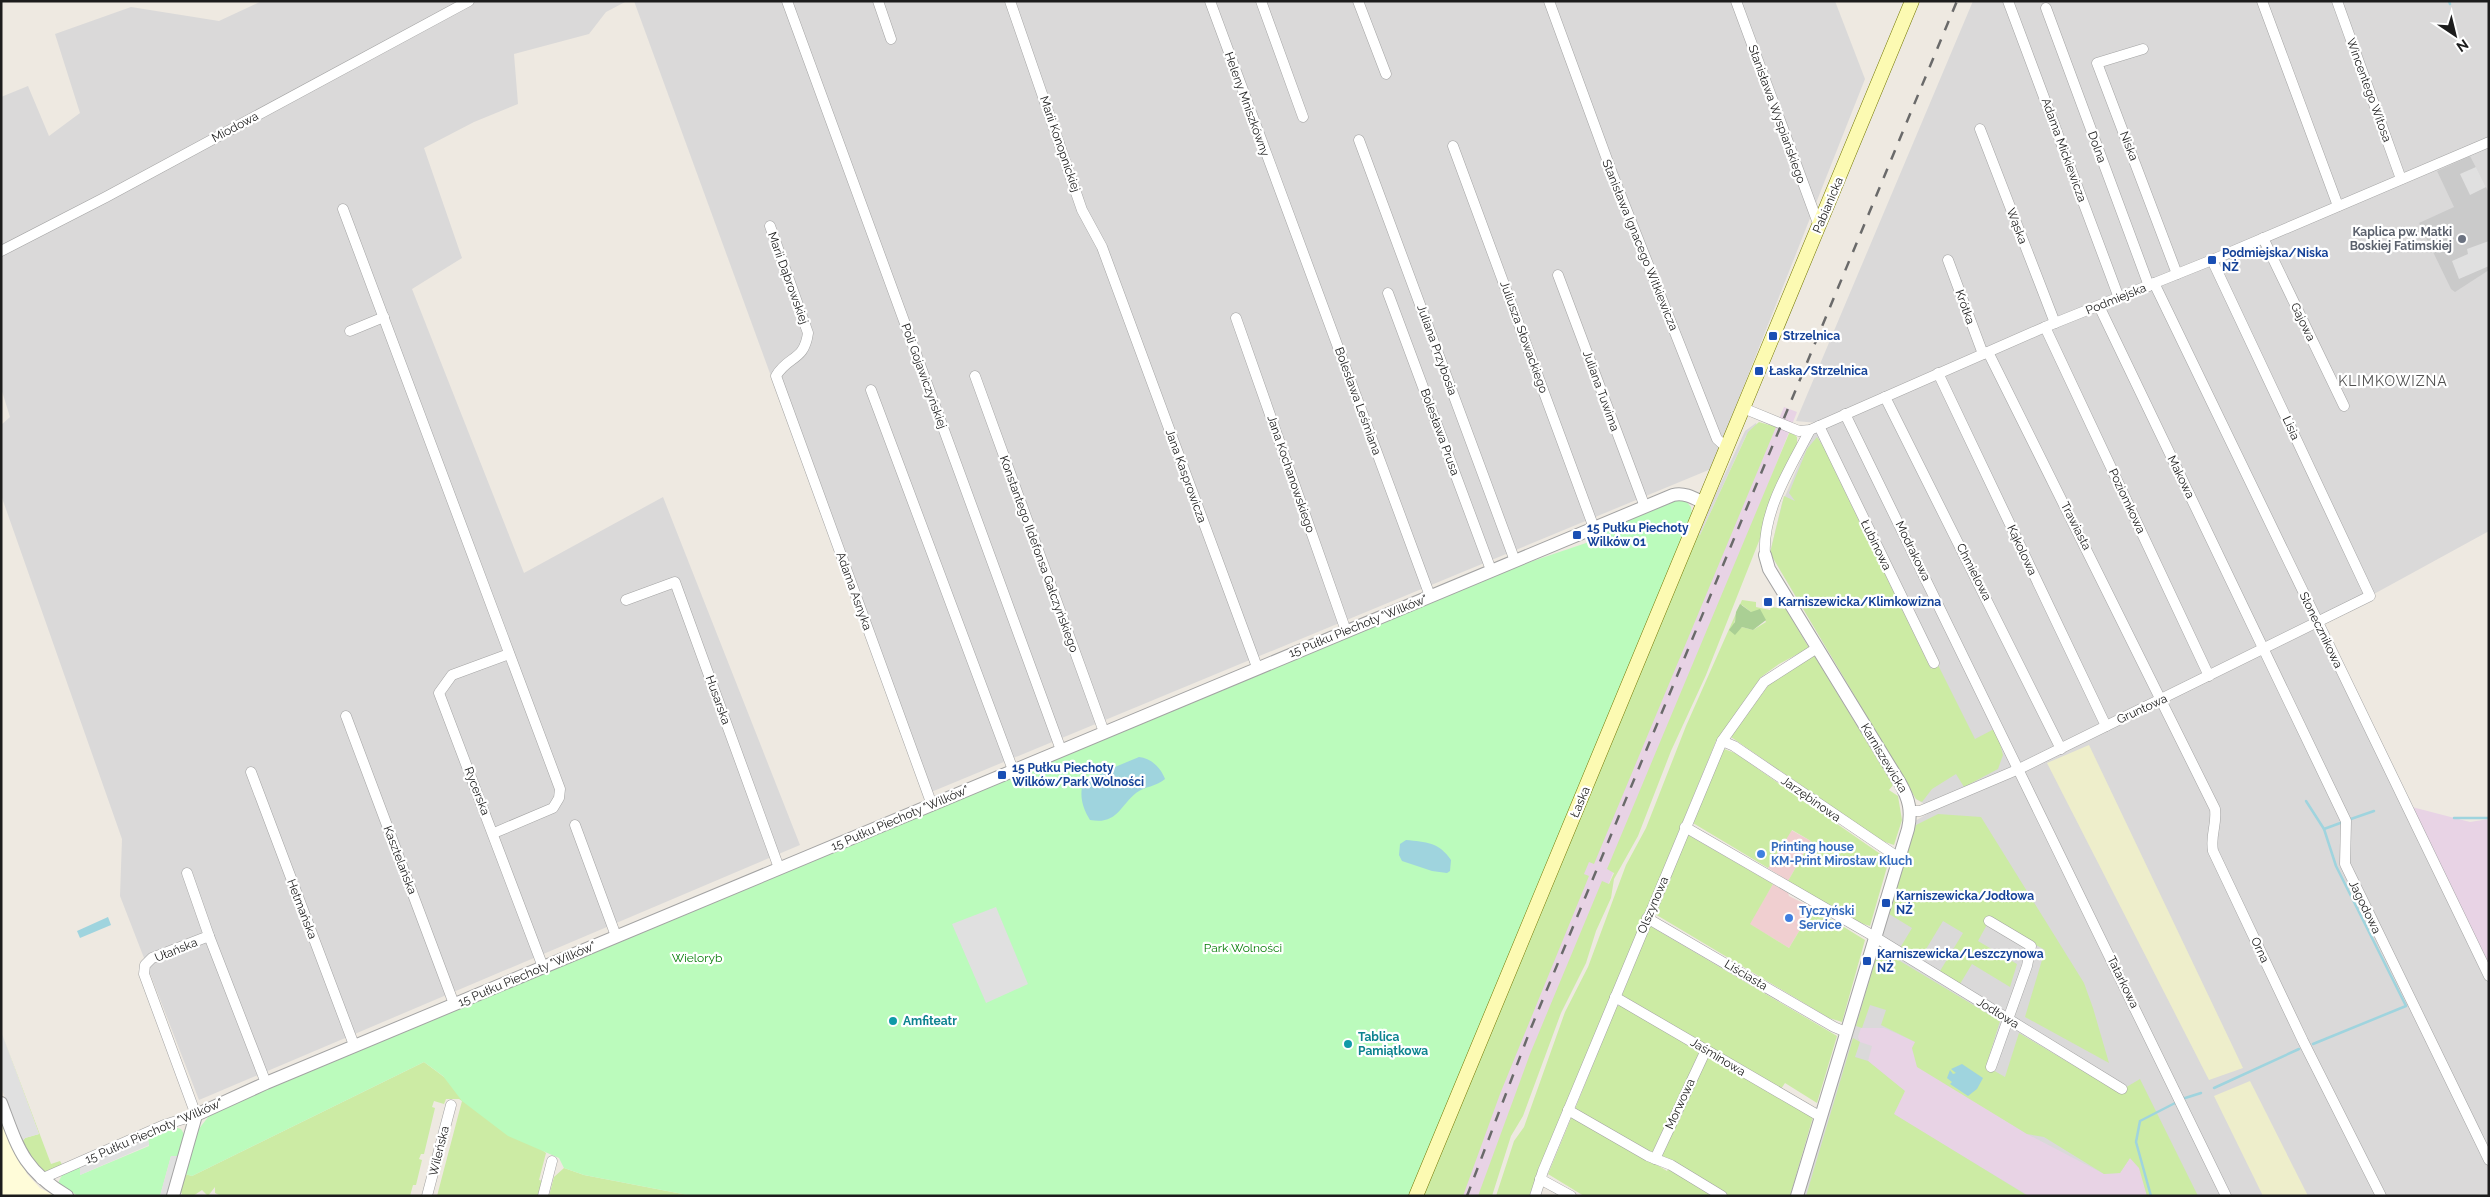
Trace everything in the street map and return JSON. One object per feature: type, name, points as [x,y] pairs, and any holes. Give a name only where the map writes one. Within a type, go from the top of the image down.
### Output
[{"type":"main road","name":"Pabianicka","points":[[1743,408],[1912,1]]},
{"type":"main road","name":"Łaska","points":[[1416,1196],[1743,408]]},
{"type":"street","name":"Miodowa","points":[[1,251],[106,197],[469,1]]},
{"type":"street","name":"Poli Gojawiczyńskiej","points":[[786,1],[1061,750]]},
{"type":"street","points":[[878,1],[891,39]]},
{"type":"street","name":"Marii Konopnickiej","points":[[1010,1],[1082,210],[1102,247],[1116,285]]},
{"type":"street","name":"Heleny Mniszkówny","points":[[1210,1],[1285,206]]},
{"type":"street","points":[[1261,1],[1303,118]]},
{"type":"street","points":[[1358,1],[1386,74]]},
{"type":"street","name":"Stanisława Ignacego Witkiewicza","points":[[1549,1],[1612,173],[1695,382],[1718,439],[1727,448]]},
{"type":"street","name":"Stanisława Wyspiańskiego","points":[[1736,1],[1819,226]]},
{"type":"street","name":"Adama Mickiewicza","points":[[2008,1],[2119,298]]},
{"type":"street","points":[[2262,1],[2338,206]]},
{"type":"street","name":"Wincentego Witosa","points":[[2337,1],[2402,179]]},
{"type":"street","name":"Dolna","points":[[2046,8],[2151,284]]},
{"type":"street","name":"Niska","points":[[2143,49],[2097,63],[2178,274]]},
{"type":"street","name":"Wąska","points":[[1980,129],[2055,323]]},
{"type":"street","name":"Juliana Przybosia","points":[[1358,140],[1515,561]]},
{"type":"street","name":"Podmiejska","points":[[1814,428],[2045,327],[2212,260],[2489,142]]},
{"type":"street","name":"Juliusza Słowackiego","points":[[1453,146],[1594,528]]},
{"type":"street","name":"Bolesława Leśmiana","points":[[1285,206],[1430,596]]},
{"type":"street","points":[[343,209],[490,597],[509,654],[560,789],[559,798],[553,808],[494,833]]},
{"type":"street","name":"Marii Dąbrowskiej","points":[[770,226],[808,333],[806,345],[801,354],[781,367],[776,376]]},
{"type":"street","name":"Gajowa","points":[[2263,238],[2344,406]]},
{"type":"street","name":"Krótka","points":[[1948,260],[1985,353]]},
{"type":"street","name":"Lisia","points":[[2212,260],[2370,596]]},
{"type":"street","name":"Juliana Tuwima","points":[[1558,275],[1644,507]]},
{"type":"street","name":"Słonecznikowa","points":[[2151,284],[2489,976]]},
{"type":"street","name":"Jana Kasprowicza","points":[[1116,285],[1257,667]]},
{"type":"street","name":"Bolesława Prusa","points":[[1388,294],[1492,570]]},
{"type":"street","name":"Makowa","points":[[2099,306],[2264,649]]},
{"type":"street","points":[[350,331],[384,317]]},
{"type":"street","name":"Jana Kochanowskiego","points":[[1236,318],[1346,631]]},
{"type":"street","name":"Poziomkowa","points":[[2045,327],[2209,676]]},
{"type":"street","name":"Trawiasta","points":[[1985,353],[2163,700]]},
{"type":"street","name":"Kąkolowa","points":[[1938,373],[2106,726]]},
{"type":"street","name":"Adama Asnyka","points":[[776,376],[932,805]]},
{"type":"street","name":"Konstantego Ildefonsa Gałczyńskiego","points":[[975,376],[1104,732]]},
{"type":"street","points":[[871,390],[1013,770]]},
{"type":"street","name":"Chmielowa","points":[[1886,397],[2061,749]]},
{"type":"street","points":[[1743,408],[1799,431],[1814,428]]},
{"type":"street","name":"Modrakowa","points":[[1845,414],[2019,769]]},
{"type":"street","name":"Karniszewicka","points":[[1797,1196],[1908,829],[1910,811],[1906,795],[1900,783],[1769,569],[1765,555],[1767,531],[1777,494],[1814,428]]},
{"type":"street","name":"Łubinowa","points":[[1814,428],[1934,663]]},
{"type":"street","name":"15 Pułku Piechoty \"Wilków\"","points":[[42,1179],[164,1125],[196,1115],[354,1045],[1644,507],[1679,493],[1704,503]]},
{"type":"street","name":"Husarska","points":[[626,600],[675,582],[779,868]]},
{"type":"street","name":"Gruntowa","points":[[1910,811],[1920,811],[2019,769],[2163,700],[2370,596]]},
{"type":"street","name":"Olszynowa","points":[[1535,1196],[1568,1110],[1722,741],[1764,682],[1818,648]]},
{"type":"street","name":"Jagodowa","points":[[2264,649],[2346,821],[2345,864],[2489,1160]]},
{"type":"street","name":"Rycerska","points":[[509,654],[452,675],[439,693],[494,833],[543,967]]},
{"type":"street","name":"Orna","points":[[2163,700],[2215,809],[2217,824],[2211,838],[2213,851],[2303,1041],[2380,1196]]},
{"type":"street","name":"Kasztelańska","points":[[346,716],[454,1004]]},
{"type":"street","name":"Jarzębinowa","points":[[1722,741],[1734,746],[1886,852],[1899,858]]},
{"type":"street","name":"Tatarkowa","points":[[2019,769],[2226,1196]]},
{"type":"street","name":"Hetmańska","points":[[251,772],[354,1045]]},
{"type":"street","points":[[575,825],[616,936]]},
{"type":"street","name":"Jodłowa","points":[[1685,827],[1875,937],[2122,1089]]},
{"type":"street","points":[[187,873],[209,936]]},
{"type":"street","name":"Liściasta","points":[[1647,918],[1834,1027],[1846,1032]]},
{"type":"street","points":[[1989,921],[2031,946],[2027,966],[1991,1067]]},
{"type":"street","name":"Ułańska","points":[[196,1115],[144,974],[145,965],[152,958],[209,936],[266,1083]]},
{"type":"street","name":"Jaśminowa","points":[[1615,996],[1821,1117]]},
{"type":"street","name":"Morwowa","points":[[1655,1159],[1706,1050]]},
{"type":"street","points":[[1,1103],[18,1149],[26,1162],[42,1179],[67,1196]]},
{"type":"street","name":"Wileńska","points":[[427,1196],[451,1105]]},
{"type":"street","points":[[1568,1110],[1655,1159],[1671,1165],[1722,1196]]},
{"type":"street","points":[[174,1196],[196,1115]]},
{"type":"street","points":[[543,1196],[552,1161]]},
{"type":"street","points":[[1540,1179],[1571,1196]]},
{"type":"shaded area","points":[[262,1],[627,1],[606,12],[589,34],[514,54],[518,104],[474,122],[424,148],[462,258],[412,289],[524,573],[663,497],[800,845],[199,1100],[120,896],[122,839],[1,495],[1,425],[10,417],[1,388],[1,97],[28,86],[49,136],[80,113],[55,34],[131,7],[219,21]]},
{"type":"shaded area","points":[[634,1],[1835,1],[1865,79],[1711,469],[924,795]]},
{"type":"shaded area","points":[[1973,1],[2489,1],[2489,531],[2321,623],[2489,983],[2489,1196],[1801,1196],[1915,821],[1934,810],[1916,799],[1770,553],[1782,503],[1817,423],[1796,421]]},
{"type":"shaded area","points":[[2470,156],[2489,193],[2489,270],[2455,292],[2451,289],[2419,223],[2454,207],[2437,171]]},
{"type":"shaded area","points":[[2476,167],[2486,187],[2470,195],[2460,174]]},
{"type":"shaded area","points":[[2489,241],[2489,266],[2459,279],[2452,261],[2468,254],[2467,249]]},
{"type":"shaded area","points":[[1784,407],[1797,412],[1619,859],[1543,1039],[1484,1196],[1446,1196],[1517,1018]]},
{"type":"shaded area","points":[[1756,423],[1757,426],[1746,436],[1700,535],[1697,534],[1745,431]]},
{"type":"shaded area","points":[[2412,807],[2470,822],[2489,819],[2489,969]]},
{"type":"shaded area","points":[[1791,830],[1811,841],[1788,881],[1768,868]]},
{"type":"shaded area","points":[[1773,884],[1788,893],[1789,896],[1813,908],[1789,948],[1749,924]]},
{"type":"shaded area","points":[[996,907],[1028,984],[986,1003],[952,924]]},
{"type":"shaded area","points":[[1861,1028],[1884,1028],[1916,1042],[1912,1049],[1915,1057],[1987,1109],[2027,1134],[2104,1174],[2120,1173],[2130,1158],[2140,1169],[2147,1196],[2029,1196],[1893,1114],[1904,1091],[1868,1061],[1872,1046],[1860,1042],[1858,1037]]},
{"type":"shaded area","points":[[2,1034],[39,1134],[25,1138],[22,1142],[1,1087]]},
{"type":"shaded area","points":[[1,1112],[27,1174],[40,1188],[55,1196],[1,1196]]},
{"type":"shaded area","points":[[148,1138],[149,1145],[80,1175],[80,1167]]},
{"type":"shaded area","points":[[171,1156],[179,1156],[169,1196],[160,1196]]},
{"type":"green space","points":[[1759,422],[1776,427],[1594,864],[1589,862],[1584,874],[1589,876],[1500,1094],[1463,1196],[1423,1196],[1697,534],[1700,535],[1748,432]]},
{"type":"green space","points":[[1790,431],[1797,437],[1797,445],[1706,675],[1671,751],[1638,836],[1614,879],[1611,898],[1596,931],[1586,963],[1561,1013],[1523,1116],[1511,1136],[1492,1196],[1478,1196],[1530,1054],[1602,881],[1609,884],[1614,873],[1607,869]]},
{"type":"green space","points":[[1817,437],[1833,461],[1832,465],[1931,669],[1938,665],[1975,739],[1996,728],[2003,755],[1998,769],[1964,787],[1956,774],[1932,789],[1922,802],[1916,799],[1770,553],[1784,496],[1795,501],[1789,493],[1807,449]]},
{"type":"green space","name":"Park Wolności","points":[[1684,499],[1691,507],[1692,516],[1410,1196],[693,1196],[584,1175],[564,1168],[559,1158],[508,1136],[462,1101],[443,1076],[424,1062],[192,1176],[185,1174],[198,1130],[212,1112],[1524,564],[1586,543],[1603,531],[1669,501]]},
{"type":"green space","points":[[1742,600],[1756,602],[1756,607],[1770,610],[1771,607],[1786,609],[1809,648],[1779,664],[1761,677],[1716,741],[1529,1196],[1496,1196],[1514,1141],[1524,1127],[1565,1012],[1588,967],[1626,865],[1646,828],[1686,726]],"holes":[[[1742,605],[1751,612],[1761,612],[1766,622],[1753,630],[1742,627],[1738,630],[1734,624],[1737,613]]]},
{"type":"green space","points":[[1740,604],[1751,612],[1760,609],[1766,620],[1753,630],[1742,627],[1735,635],[1729,630],[1735,622],[1736,612]]},
{"type":"green space","points":[[1814,655],[1893,785],[1889,790],[1898,796],[1902,820],[1894,845],[1882,841],[1731,737],[1770,683]]},
{"type":"green space","points":[[2089,745],[2243,1068],[2209,1080],[2047,763]]},
{"type":"green space","points":[[1724,749],[1735,753],[1889,860],[1870,926],[1857,922],[1788,881],[1811,841],[1792,830],[1768,868],[1693,823]]},
{"type":"green space","points":[[1938,814],[1981,817],[2084,983],[2109,1063],[2025,1017],[2045,950],[1990,919],[1978,941],[2017,964],[2010,987],[1972,964],[1960,984],[1940,971],[1963,933],[1943,921],[1920,959],[1900,948],[1912,928],[1889,914],[1916,825]]},
{"type":"green space","points":[[1688,835],[1773,884],[1750,924],[1789,948],[1813,908],[1865,940],[1842,1022],[1829,1018],[1655,914]]},
{"type":"green space","points":[[1650,926],[1837,1036],[1817,1103],[1785,1083],[1781,1089],[1622,995]]},
{"type":"green space","points":[[1878,951],[1890,955],[2000,1021],[1986,1066],[2005,1077],[2019,1033],[2118,1092],[2140,1079],[2198,1196],[2147,1196],[2139,1168],[2130,1158],[2120,1173],[2104,1174],[2044,1137],[2027,1134],[1917,1067],[1912,1048],[1915,1042],[1881,1025],[1886,1010],[1870,1005],[1862,1028],[1856,1026]]},
{"type":"green space","points":[[1620,1005],[1701,1051],[1652,1153],[1575,1109],[1616,1007]]},
{"type":"green space","points":[[2,1034],[51,1164],[60,1161],[63,1166],[45,1172],[36,1168],[22,1142],[25,1138],[39,1134]]},
{"type":"green space","points":[[1853,1038],[1860,1042],[1855,1057],[1868,1061],[1905,1091],[1894,1114],[2028,1196],[1806,1196]]},
{"type":"green space","points":[[1710,1057],[1813,1117],[1790,1196],[1729,1196],[1661,1155],[1707,1058]]},
{"type":"green space","points":[[424,1062],[546,1153],[539,1180],[543,1181],[539,1196],[437,1196],[462,1101],[459,1099],[446,1099],[444,1104],[434,1101],[432,1107],[435,1108],[424,1154],[421,1154],[419,1159],[422,1160],[416,1185],[413,1185],[410,1196],[221,1196],[215,1193],[215,1187],[208,1196],[202,1190],[193,1196],[181,1196],[182,1193],[180,1192],[185,1174],[192,1176]]},
{"type":"green space","points":[[2250,1081],[2308,1196],[2263,1196],[2214,1096]]},
{"type":"green space","points":[[1572,1116],[1583,1120],[1667,1171],[1669,1168],[1716,1196],[1584,1196],[1548,1174]]},
{"type":"green space","points":[[174,1127],[181,1129],[184,1134],[179,1156],[171,1156],[160,1196],[78,1196],[58,1183],[62,1175],[80,1167],[80,1175],[149,1146],[148,1138]]},
{"type":"green space","points":[[564,1168],[584,1175],[693,1196],[549,1196],[554,1177]]},
{"type":"water","points":[[1139,757],[1148,759],[1155,764],[1165,779],[1136,793],[1112,817],[1099,821],[1090,820],[1082,802],[1083,783]]},
{"type":"water","points":[[1406,840],[1426,842],[1437,846],[1451,860],[1450,871],[1447,873],[1432,871],[1402,861],[1399,855],[1400,844]]},
{"type":"water","points":[[108,917],[111,925],[80,938],[77,931]]},
{"type":"water","points":[[1962,1064],[1983,1078],[1977,1089],[1968,1096],[1950,1084],[1952,1082],[1947,1078],[1950,1070],[1953,1074],[1956,1073],[1951,1069]]},
{"type":"waterway","points":[[2306,801],[2324,829],[2343,822]]},
{"type":"waterway","points":[[2348,820],[2374,811]]},
{"type":"waterway","points":[[2454,818],[2489,818]]},
{"type":"waterway","points":[[2313,1044],[2406,1006],[2336,866],[2324,829]]},
{"type":"waterway","points":[[2214,1088],[2299,1049]]},
{"type":"waterway","points":[[2182,1099],[2201,1093]]},
{"type":"waterway","points":[[2151,1196],[2136,1142],[2140,1121],[2177,1102]]},
{"type":"railway","points":[[1467,1196],[1531,1028],[1957,1]]},
{"type":"place","name":"Kaplica pw. Matki Boskiej Fatimskiej","points":[[2462,239]]},
{"type":"place","name":"Podmiejska/Niska NŻ","points":[[2212,260]]},
{"type":"place","name":"Strzelnica","points":[[1773,336]]},
{"type":"place","name":"Łaska/Strzelnica","points":[[1759,371]]},
{"type":"place","name":"15 Pułku Piechoty Wilków 01","points":[[1577,535]]},
{"type":"place","name":"Karniszewicka/Klimkowizna","points":[[1768,602]]},
{"type":"place","name":"15 Pułku Piechoty Wilków/Park Wolności","points":[[1002,775]]},
{"type":"place","name":"Printing house KM-Print Mirosław Kluch","points":[[1761,854]]},
{"type":"place","name":"Karniszewicka/Jodłowa NŻ","points":[[1886,903]]},
{"type":"place","name":"Tyczyński Service","points":[[1789,918]]},
{"type":"place","name":"Karniszewicka/Leszczynowa NŻ","points":[[1867,961]]},
{"type":"place","name":"Amfiteatr","points":[[893,1021]]},
{"type":"place","name":"Tablica Pamiątkowa","points":[[1348,1044]]},
{"type":"district","name":"KLIMKOWIZNA","points":[[2393,381]]},
{"type":"park label","name":"Wieloryb","points":[[697,958]]}]
